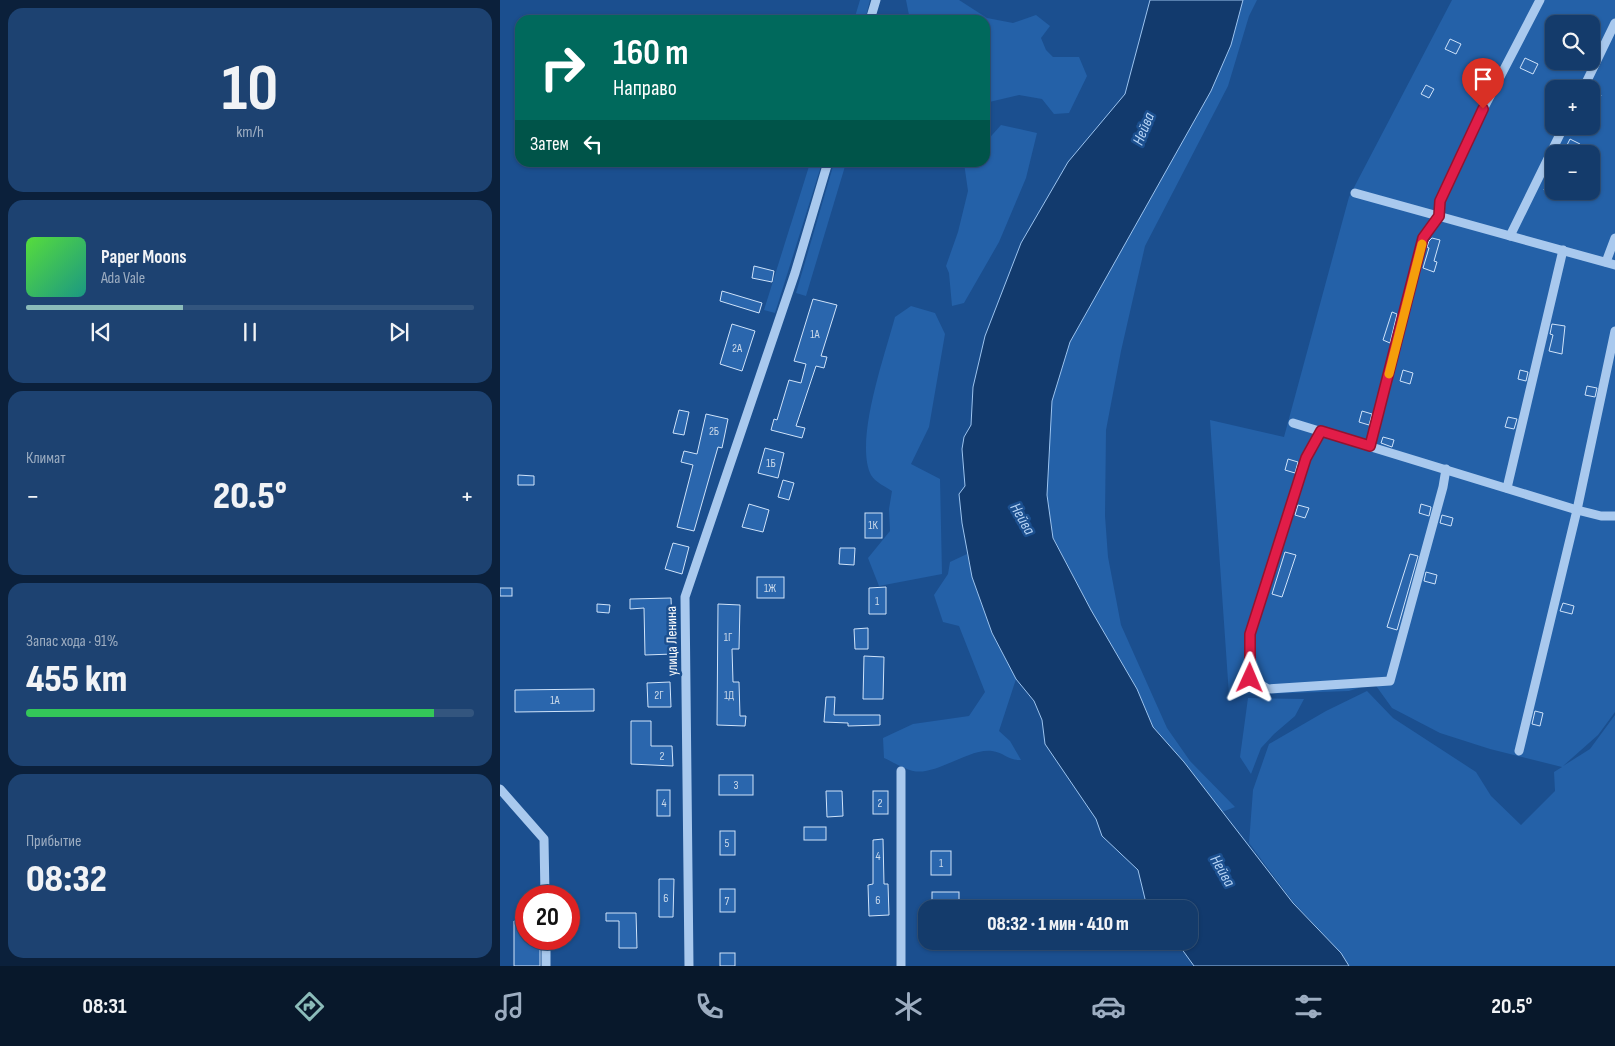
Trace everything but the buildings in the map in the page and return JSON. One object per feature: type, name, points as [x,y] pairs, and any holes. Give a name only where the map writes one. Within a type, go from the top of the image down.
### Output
[{"type":"street","points":[[872,15],[876,0]]},
{"type":"street","points":[[1370,446],[1423,238],[1439,216],[1440,201],[1475,124],[1540,0]]},
{"type":"street","points":[[1586,80],[1615,23]]},
{"type":"street","points":[[1510,236],[1560,135]]},
{"type":"street","name":"улица Ленина","points":[[689,966],[685,597],[795,273],[827,167]]},
{"type":"street","points":[[1355,193],[1610,263],[1615,238]]},
{"type":"street","points":[[1507,488],[1563,250]]},
{"type":"street","points":[[1519,751],[1577,510],[1615,331]]},
{"type":"street","points":[[1293,423],[1577,510],[1600,516],[1615,516]]},
{"type":"street","points":[[1321,431],[1306,458],[1250,634],[1250,678],[1268,689],[1390,681],[1443,487],[1446,469]]},
{"type":"street","points":[[901,770],[901,966]]},
{"type":"street","points":[[500,788],[544,839],[545,885]]},
{"type":"street","points":[[546,950],[546,966]]},
{"type":"shaded area","points":[[860,0],[870,0],[866,15],[856,15]]},
{"type":"shaded area","points":[[906,0],[959,0],[982,15],[909,15]]},
{"type":"shaded area","points":[[1243,0],[1257,0],[1249,16],[1228,86],[1145,246],[1121,351],[1106,430],[1105,516],[1108,557],[1121,625],[1167,728],[1190,761],[1235,807],[1222,812],[1184,762],[1153,727],[1137,689],[1091,610],[1053,537],[1047,495],[1047,458],[1052,401],[1070,342],[1211,91],[1231,45]]},
{"type":"shaded area","points":[[1452,0],[1615,0],[1615,712],[1598,735],[1563,766],[1590,749],[1615,715],[1615,966],[1349,966],[1341,953],[1294,903],[1249,843],[1253,790],[1269,744],[1326,711],[1367,691],[1393,718],[1476,772],[1491,796],[1521,825],[1555,791],[1554,772],[1562,767],[1490,749],[1440,733],[1392,708],[1374,683],[1349,691],[1229,695],[1210,420],[1284,437],[1349,197]]},
{"type":"shaded area","points":[[1036,15],[1050,26],[1041,38],[1046,50],[1053,57],[1079,57],[1087,76],[1069,113],[1054,114],[1042,99],[1019,95],[990,102],[990,19],[1013,23]]},
{"type":"shaded area","points":[[1001,125],[1037,133],[1026,178],[999,242],[964,303],[952,306],[949,273],[946,266],[958,232],[968,191],[965,167],[990,167],[990,137]]},
{"type":"shaded area","points":[[809,167],[821,167],[775,313],[764,310]]},
{"type":"shaded area","points":[[833,167],[845,167],[806,296],[796,293]]},
{"type":"shaded area","points":[[911,306],[935,313],[945,334],[929,427],[911,464],[940,479],[942,574],[879,586],[868,558],[890,531],[889,509],[892,491],[871,475],[867,460],[868,420],[895,317]]},
{"type":"shaded area","points":[[967,554],[987,618],[1016,679],[999,731],[1010,741],[1021,760],[992,751],[983,751],[932,770],[913,771],[884,758],[883,738],[913,724],[969,716],[985,692],[959,626],[943,622],[934,595],[948,574],[950,562]]},
{"type":"shaded area","points":[[1248,698],[1304,699],[1295,716],[1261,748],[1251,774],[1240,757]]},
{"type":"water","name":"Нейва","points":[[1150,0],[1243,0],[1231,45],[1211,91],[1070,342],[1052,401],[1047,495],[1053,538],[1091,610],[1137,689],[1153,727],[1184,762],[1293,903],[1341,953],[1349,966],[1194,966],[1182,950],[1198,950],[1198,900],[1146,900],[1138,870],[1102,836],[1096,819],[1045,744],[1042,720],[1034,701],[1016,679],[992,633],[972,577],[962,523],[959,494],[965,486],[962,449],[964,437],[971,425],[973,387],[985,336],[1021,243],[1068,162],[1125,94]]},
{"type":"slow traffic","points":[[1389,374],[1422,244]]},
{"type":"route","points":[[1250,678],[1250,634],[1306,458],[1321,431],[1370,446],[1423,238],[1439,216],[1440,201],[1483,109]]}]
